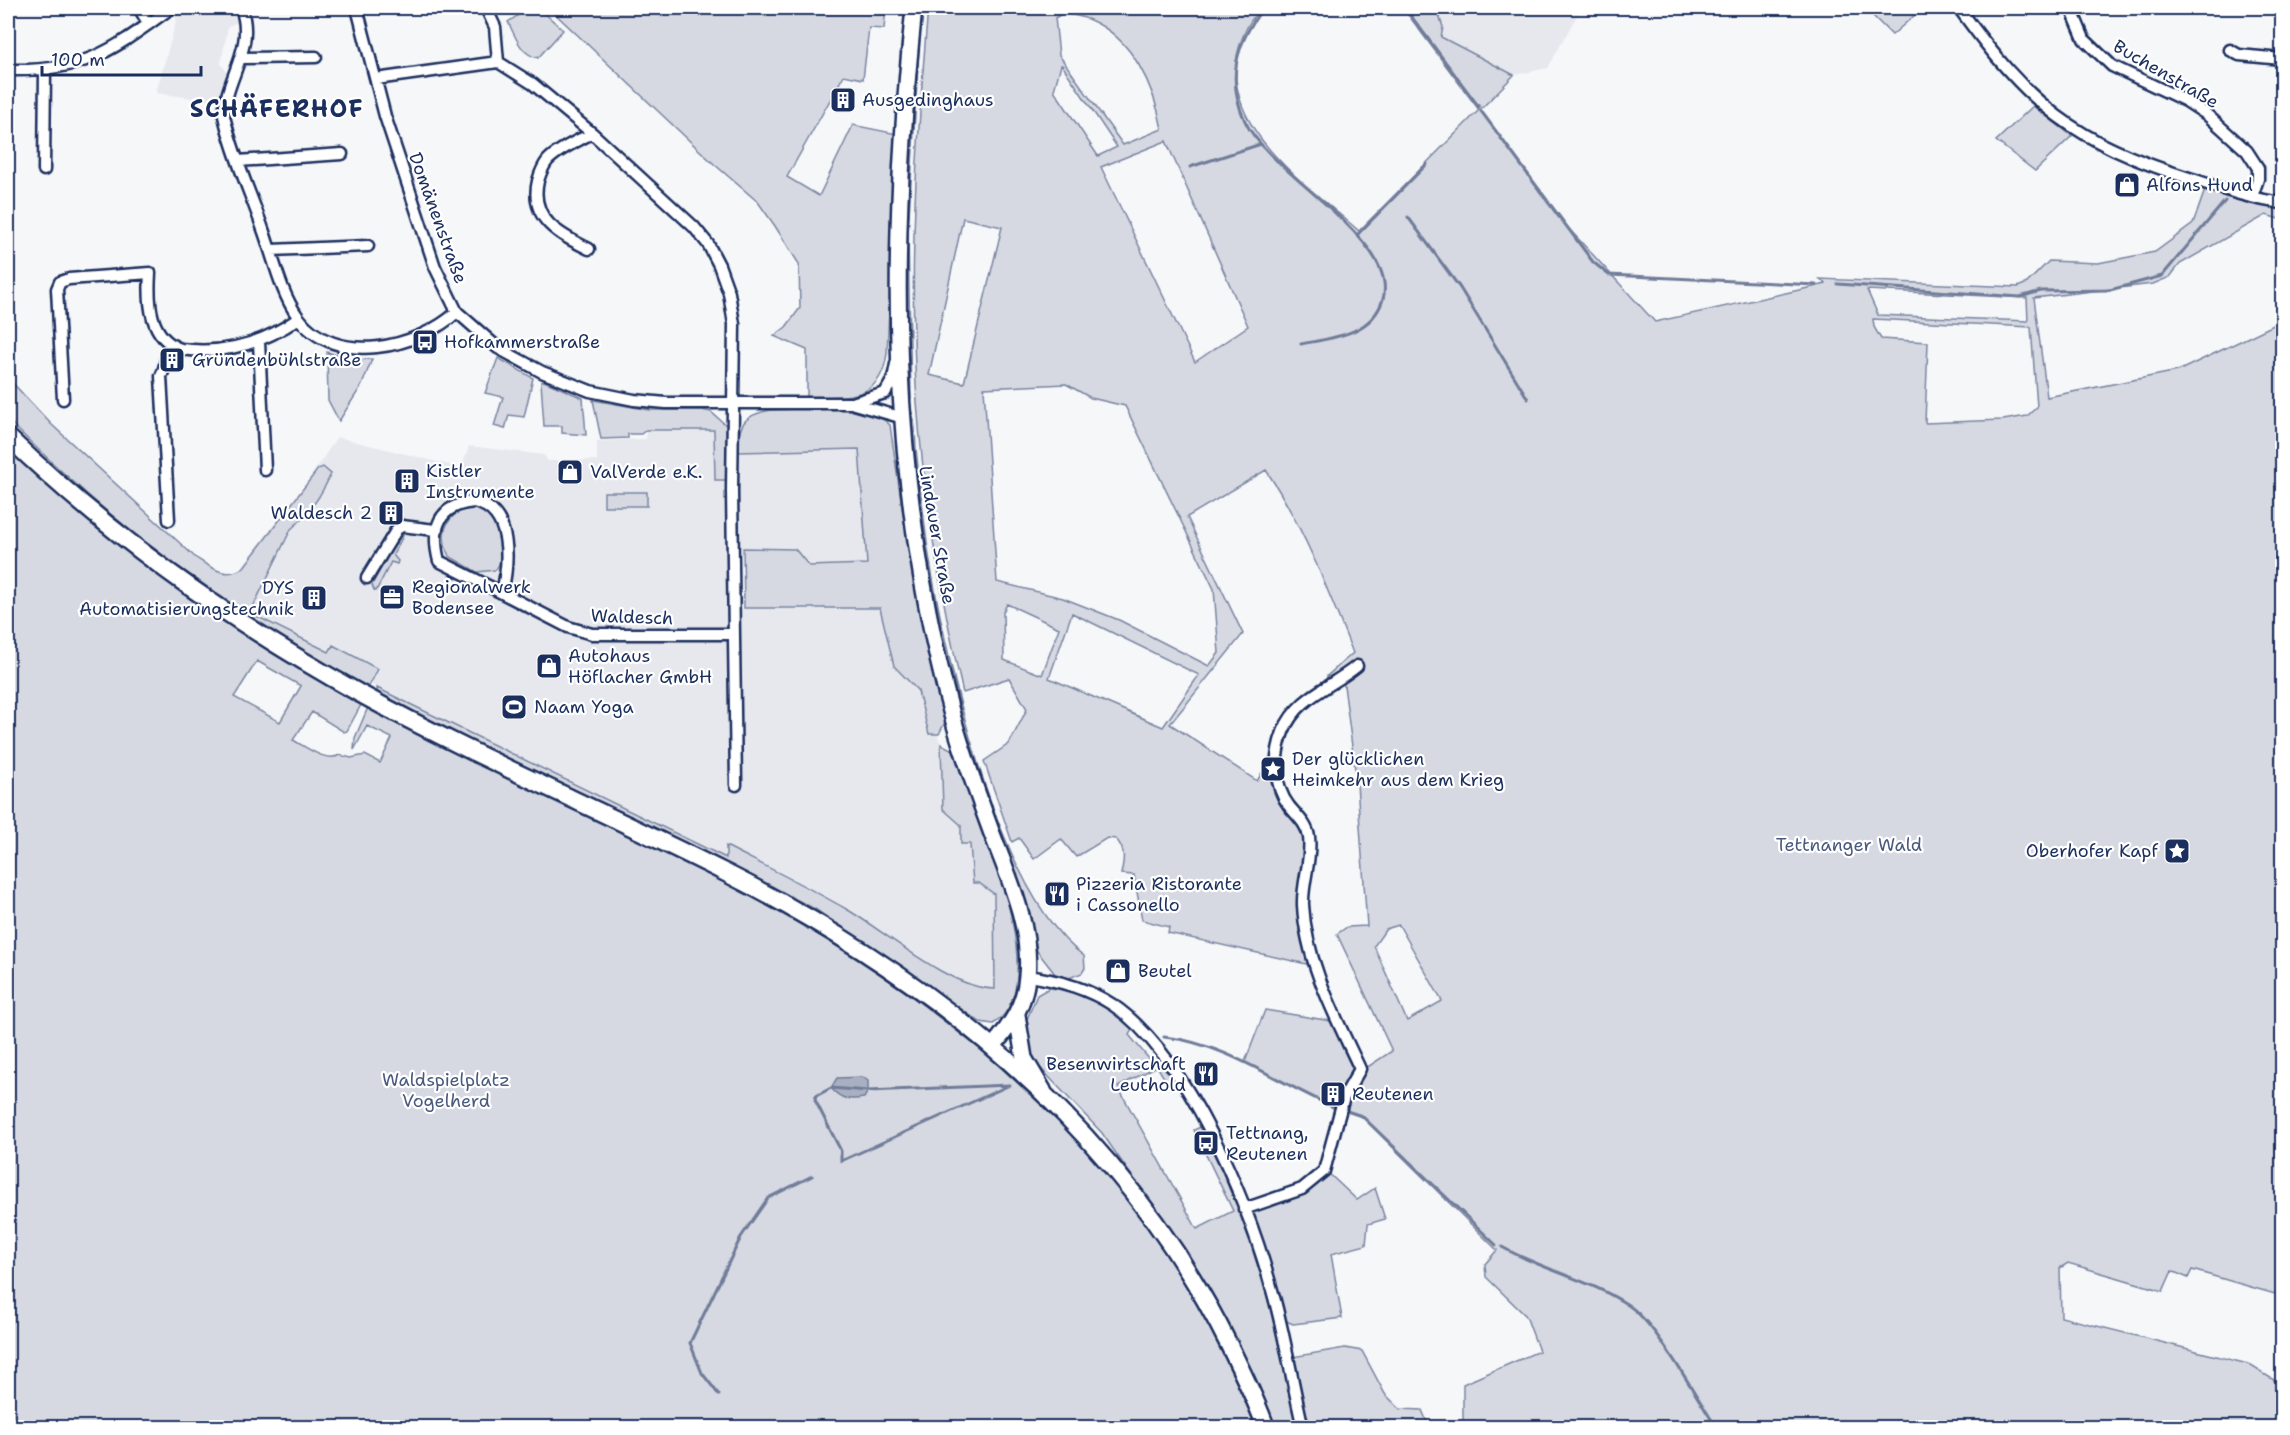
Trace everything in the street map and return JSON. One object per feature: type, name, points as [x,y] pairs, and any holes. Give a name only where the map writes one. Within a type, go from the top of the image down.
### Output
[{"type":"main road","name":"Lindauer Straße","points":[[914,8],[900,187],[898,355],[900,417],[918,556],[951,709],[975,788],[1019,910],[1027,950],[1028,976],[1017,1015],[993,1046]]},
{"type":"main road","points":[[8,437],[44,472],[130,545],[203,599],[270,641],[409,719],[731,875],[791,908],[917,989],[993,1046],[1044,1092],[1113,1164],[1170,1243],[1221,1328],[1266,1428]]},
{"type":"main road","points":[[1017,1015],[1024,1058],[1044,1092]]},
{"type":"street","points":[[139,8],[149,24]]},
{"type":"street","points":[[8,70],[45,70],[88,61],[105,54],[171,8]]},
{"type":"street","points":[[241,8],[246,30],[242,58],[224,109],[227,129],[289,301],[299,318],[329,341],[366,348],[423,334],[445,324],[458,312]]},
{"type":"street","name":"Domänenstraße","points":[[357,8],[376,79],[429,248],[458,312],[498,348],[542,372],[590,392],[656,403],[852,403],[900,417]]},
{"type":"street","points":[[486,8],[495,27],[498,62]]},
{"type":"street","points":[[1959,8],[2015,79],[2048,110],[2077,132],[2147,165],[2252,197],[2283,203]]},
{"type":"street","name":"Buchenstraße","points":[[2070,8],[2084,39],[2112,66],[2186,101],[2206,114],[2247,151],[2258,168],[2258,179],[2252,197]]},
{"type":"street","points":[[2230,50],[2239,55],[2283,59]]},
{"type":"street","points":[[242,58],[316,57]]},
{"type":"street","points":[[376,79],[498,62],[533,84],[592,133],[694,227],[708,244],[729,293],[734,324],[732,402],[736,785]]},
{"type":"street","points":[[44,170],[45,70]]},
{"type":"street","points":[[589,249],[550,227],[540,213],[536,200],[540,176],[549,160],[592,133]]},
{"type":"street","points":[[238,160],[342,154]]},
{"type":"street","points":[[271,250],[368,246]]},
{"type":"street","points":[[63,399],[57,289],[60,282],[69,279],[150,273],[151,312],[160,334],[172,346],[192,350],[227,349],[259,342],[299,318]]},
{"type":"street","points":[[259,342],[266,470]]},
{"type":"street","points":[[169,520],[161,376],[166,369],[166,353],[172,346]]},
{"type":"street","name":"Domänenstraße","points":[[852,403],[885,393],[893,379],[898,355]]},
{"type":"street","points":[[366,578],[397,529],[402,526],[435,530],[440,520],[454,507],[474,502],[491,508],[502,521],[506,576],[502,593]]},
{"type":"street","name":"Waldesch","points":[[435,530],[439,561],[567,627],[592,634],[734,634]]},
{"type":"street","points":[[1244,1209],[1302,1189],[1324,1171],[1344,1097],[1360,1069],[1314,962],[1303,905],[1309,838],[1303,823],[1281,793],[1277,773],[1281,741],[1292,716],[1321,688],[1357,666]]},
{"type":"street","points":[[1028,976],[1065,984],[1098,997],[1126,1016],[1150,1038],[1191,1095],[1244,1209],[1272,1292],[1303,1428]]},
{"type":"shaded area","points":[[180,8],[240,8],[243,20],[228,26],[221,64],[229,75],[221,102],[156,93],[176,21],[175,11]]},
{"type":"shaded area","points":[[1428,8],[1581,8],[1548,68],[1514,75],[1440,37],[1438,13]]},
{"type":"shaded area","points":[[727,429],[728,512],[737,452],[859,449],[867,564],[809,566],[795,549],[733,548],[734,608],[909,608],[930,712],[941,744],[942,783],[970,844],[979,883],[994,894],[996,997],[972,997],[726,859],[377,688],[251,618],[236,572],[243,566],[312,475],[337,437],[462,467],[469,446],[544,455],[548,461],[597,460],[597,441],[646,439],[646,430]]},
{"type":"green space","points":[[529,8],[539,8],[563,30],[538,58],[523,49],[508,22]]},
{"type":"green space","points":[[549,8],[886,8],[884,29],[869,28],[863,79],[844,75],[787,177],[819,196],[853,125],[897,134],[887,353],[878,380],[870,388],[848,396],[807,397],[807,350],[774,336],[786,327],[800,308],[799,264],[775,226],[758,202],[714,164]]},
{"type":"green space","name":"Tettnanger Wald","points":[[928,8],[1262,8],[1246,30],[1237,56],[1236,83],[1244,109],[1257,133],[1274,155],[1359,231],[1479,110],[1403,8],[1428,8],[1438,13],[1443,27],[1441,37],[1514,75],[1480,110],[1558,217],[1655,322],[1826,284],[1820,279],[2018,287],[2027,283],[2049,261],[2098,263],[2155,252],[2193,224],[2205,190],[2282,209],[2282,220],[2266,215],[2180,264],[2170,277],[2153,284],[2034,298],[2047,397],[2178,371],[2282,321],[2282,1296],[2192,1270],[2188,1278],[2172,1271],[2163,1291],[2068,1263],[2060,1268],[2061,1317],[2248,1364],[2282,1385],[2282,1427],[1463,1427],[1463,1384],[1539,1351],[1526,1316],[1486,1277],[1485,1264],[1497,1250],[1362,1117],[1342,1110],[1363,1070],[1392,1051],[1337,934],[1347,927],[1367,926],[1357,784],[1343,678],[1326,682],[1327,676],[1353,653],[1303,536],[1266,470],[1187,517],[1243,634],[1170,724],[1257,781],[1269,761],[1276,762],[1276,774],[1306,830],[1303,879],[1311,965],[1168,933],[1169,927],[1142,920],[1134,875],[1121,874],[1123,855],[1116,839],[1107,838],[1076,857],[1061,839],[1034,859],[1019,838],[1012,842],[984,761],[1009,744],[1027,709],[1009,678],[963,693],[941,585],[924,475],[917,402],[913,303],[917,155]],"holes":[[[1063,13],[1087,19],[1105,28],[1130,51],[1139,66],[1153,97],[1162,129],[1123,145],[1059,55],[1055,18]],[[1061,65],[1117,147],[1098,156],[1054,90]],[[1166,141],[1248,326],[1195,362],[1101,167]],[[963,218],[1002,227],[964,383],[929,375]],[[1867,290],[2027,298],[2028,321],[1878,315]],[[1873,319],[2031,327],[2037,407],[2027,416],[2003,420],[1925,423],[1928,342],[1881,339],[1874,327]],[[1066,384],[1091,398],[1125,406],[1214,589],[1219,653],[1209,666],[1119,620],[1063,598],[997,582],[984,388]],[[1007,604],[1059,628],[1042,675],[1004,660],[1003,612]],[[1072,613],[1199,675],[1163,727],[1049,678]],[[1399,925],[1442,1001],[1407,1021],[1374,946],[1386,929]]]},
{"type":"green space","points":[[1865,8],[1923,8],[1892,35]]},
{"type":"green space","points":[[917,46],[919,47],[908,233],[911,399],[905,291],[906,201]]},
{"type":"green space","points":[[2033,106],[2072,136],[2035,171],[1996,141]]},
{"type":"green space","points":[[327,352],[355,360],[372,359],[362,385],[339,421],[328,400]]},
{"type":"green space","points":[[498,358],[533,378],[524,417],[509,415],[505,429],[494,426],[503,397],[485,393]]},
{"type":"green space","points":[[8,378],[51,424],[196,558],[225,573],[238,571],[244,567],[318,469],[323,467],[331,474],[327,482],[309,511],[291,529],[250,613],[329,652],[333,645],[378,669],[368,688],[283,641],[234,610],[174,566],[89,496],[8,420]]},
{"type":"green space","points":[[544,381],[583,398],[586,435],[562,433],[562,426],[544,426],[541,382]]},
{"type":"green space","points":[[593,400],[650,410],[711,412],[727,426],[726,480],[715,480],[714,430],[646,430],[641,434],[628,434],[628,438],[601,439]]},
{"type":"green space","points":[[834,408],[851,410],[879,417],[890,425],[905,527],[946,720],[939,734],[929,734],[918,691],[894,666],[880,608],[744,608],[743,548],[795,549],[809,566],[867,564],[859,449],[737,452],[741,428],[748,418],[771,410]]},
{"type":"green space","points":[[910,408],[914,422],[927,543],[935,588],[946,643],[978,765],[1000,825],[1025,880],[1053,924],[1084,956],[1085,968],[1082,973],[1069,978],[1055,974],[1037,951],[1030,914],[965,730],[927,558]]},
{"type":"green space","name":"Waldspielplatz Vogelherd","points":[[8,449],[88,521],[200,606],[363,701],[347,731],[344,732],[312,712],[293,740],[322,756],[340,755],[351,758],[365,755],[380,763],[392,738],[367,726],[354,750],[355,738],[369,705],[727,881],[816,930],[910,995],[985,1053],[1078,1139],[1119,1184],[1167,1251],[1231,1364],[1258,1427],[8,1427]],"holes":[[[257,661],[301,686],[280,722],[234,697]]]},
{"type":"green space","points":[[604,492],[647,492],[647,506],[604,506]]},
{"type":"green space","points":[[462,510],[484,510],[490,513],[498,525],[502,550],[495,570],[477,572],[449,556],[444,536],[445,530],[451,519]]},
{"type":"green space","points":[[404,534],[393,555],[398,561],[397,564],[391,562],[376,591],[374,590],[372,585],[398,537]]},
{"type":"green space","points":[[377,688],[726,858],[726,846],[848,910],[939,970],[977,987],[995,989],[994,894],[979,883],[973,883],[970,844],[961,844],[961,825],[943,809],[941,744],[955,751],[993,851],[1005,893],[1015,935],[1017,973],[1011,1004],[993,1024],[980,1022],[815,909],[672,837],[469,740],[377,692]]},
{"type":"green space","points":[[1049,988],[1084,995],[1114,1012],[1133,1028],[1129,1035],[1150,1060],[1163,1060],[1178,1083],[1170,1088],[1157,1066],[1118,1087],[1197,1229],[1233,1211],[1194,1130],[1202,1126],[1239,1209],[1261,1267],[1299,1427],[1274,1427],[1153,1207],[1102,1133],[1029,1056],[1025,1029],[1027,1019],[1037,995]]},
{"type":"green space","points":[[1265,1010],[1337,1022],[1354,1065],[1335,1109],[1245,1062]]},
{"type":"green space","points":[[1324,1169],[1357,1200],[1375,1188],[1385,1219],[1368,1224],[1366,1245],[1331,1254],[1342,1318],[1293,1324],[1284,1320],[1251,1215],[1254,1207],[1301,1191]]},
{"type":"green space","points":[[1345,1348],[1362,1351],[1385,1394],[1400,1409],[1422,1410],[1429,1427],[1308,1427],[1292,1357]]},
{"type":"water","points":[[863,1077],[868,1081],[868,1091],[864,1098],[846,1098],[838,1095],[831,1088],[837,1078]]},
{"type":"waterway","points":[[1263,8],[1246,35],[1237,62],[1236,91],[1245,121],[1258,141],[1353,230],[1372,254],[1383,277],[1383,299],[1378,311],[1370,320],[1350,333],[1301,344]]},
{"type":"waterway","points":[[1405,8],[1479,107]]},
{"type":"waterway","points":[[1481,111],[1593,262],[1609,275],[1816,285]]},
{"type":"waterway","points":[[1190,167],[1261,144]]},
{"type":"waterway","points":[[1358,234],[1427,164]]},
{"type":"waterway","points":[[1838,284],[2020,297],[2041,291],[2110,290],[2162,276],[2225,201]]},
{"type":"waterway","points":[[1408,217],[1460,288],[1528,399]]},
{"type":"waterway","points":[[1164,1037],[1187,1041],[1230,1055],[1334,1107]]},
{"type":"waterway","points":[[1010,1085],[841,1161],[841,1151],[815,1100],[816,1096],[831,1088],[868,1091],[1010,1085]]},
{"type":"waterway","points":[[1347,1111],[1362,1116],[1496,1245]]},
{"type":"waterway","points":[[719,1395],[702,1373],[690,1343],[741,1237],[768,1198],[812,1176]]},
{"type":"waterway","points":[[1502,1247],[1597,1288],[1628,1305],[1639,1314],[1663,1344],[1717,1428]]},
{"type":"place","name":"Ausgedinghaus","points":[[843,100]]},
{"type":"place","name":"Alfons Hund","points":[[2127,185]]},
{"type":"place","name":"Hofkammerstraße","points":[[425,342]]},
{"type":"place","name":"Gründenbühlstraße","points":[[172,360]]},
{"type":"place","name":"ValVerde e.K.","points":[[570,472]]},
{"type":"place","name":"Kistler Instrumente","points":[[407,481]]},
{"type":"place","name":"Waldesch 2","points":[[391,513]]},
{"type":"place","name":"Regionalwerk Bodensee","points":[[392,597]]},
{"type":"place","name":"DYS Automatisierungstechnik","points":[[314,598]]},
{"type":"place","name":"Autohaus Höflacher GmbH","points":[[549,666]]},
{"type":"place","name":"Naam Yoga","points":[[514,707]]},
{"type":"place","name":"Der glücklichen Heimkehr aus dem Krieg","points":[[1273,769]]},
{"type":"place","name":"Oberhofer Kapf","points":[[2177,851]]},
{"type":"place","name":"Pizzeria Ristorante i Cassonello","points":[[1057,894]]},
{"type":"place","name":"Beutel","points":[[1118,971]]},
{"type":"place","name":"Besenwirtschaft Leuthold","points":[[1206,1074]]},
{"type":"place","name":"Reutenen","points":[[1333,1094]]},
{"type":"place","name":"Tettnang, Reutenen","points":[[1206,1143]]},
{"type":"district","name":"SCHÄFERHOF","points":[[277,109]]}]
